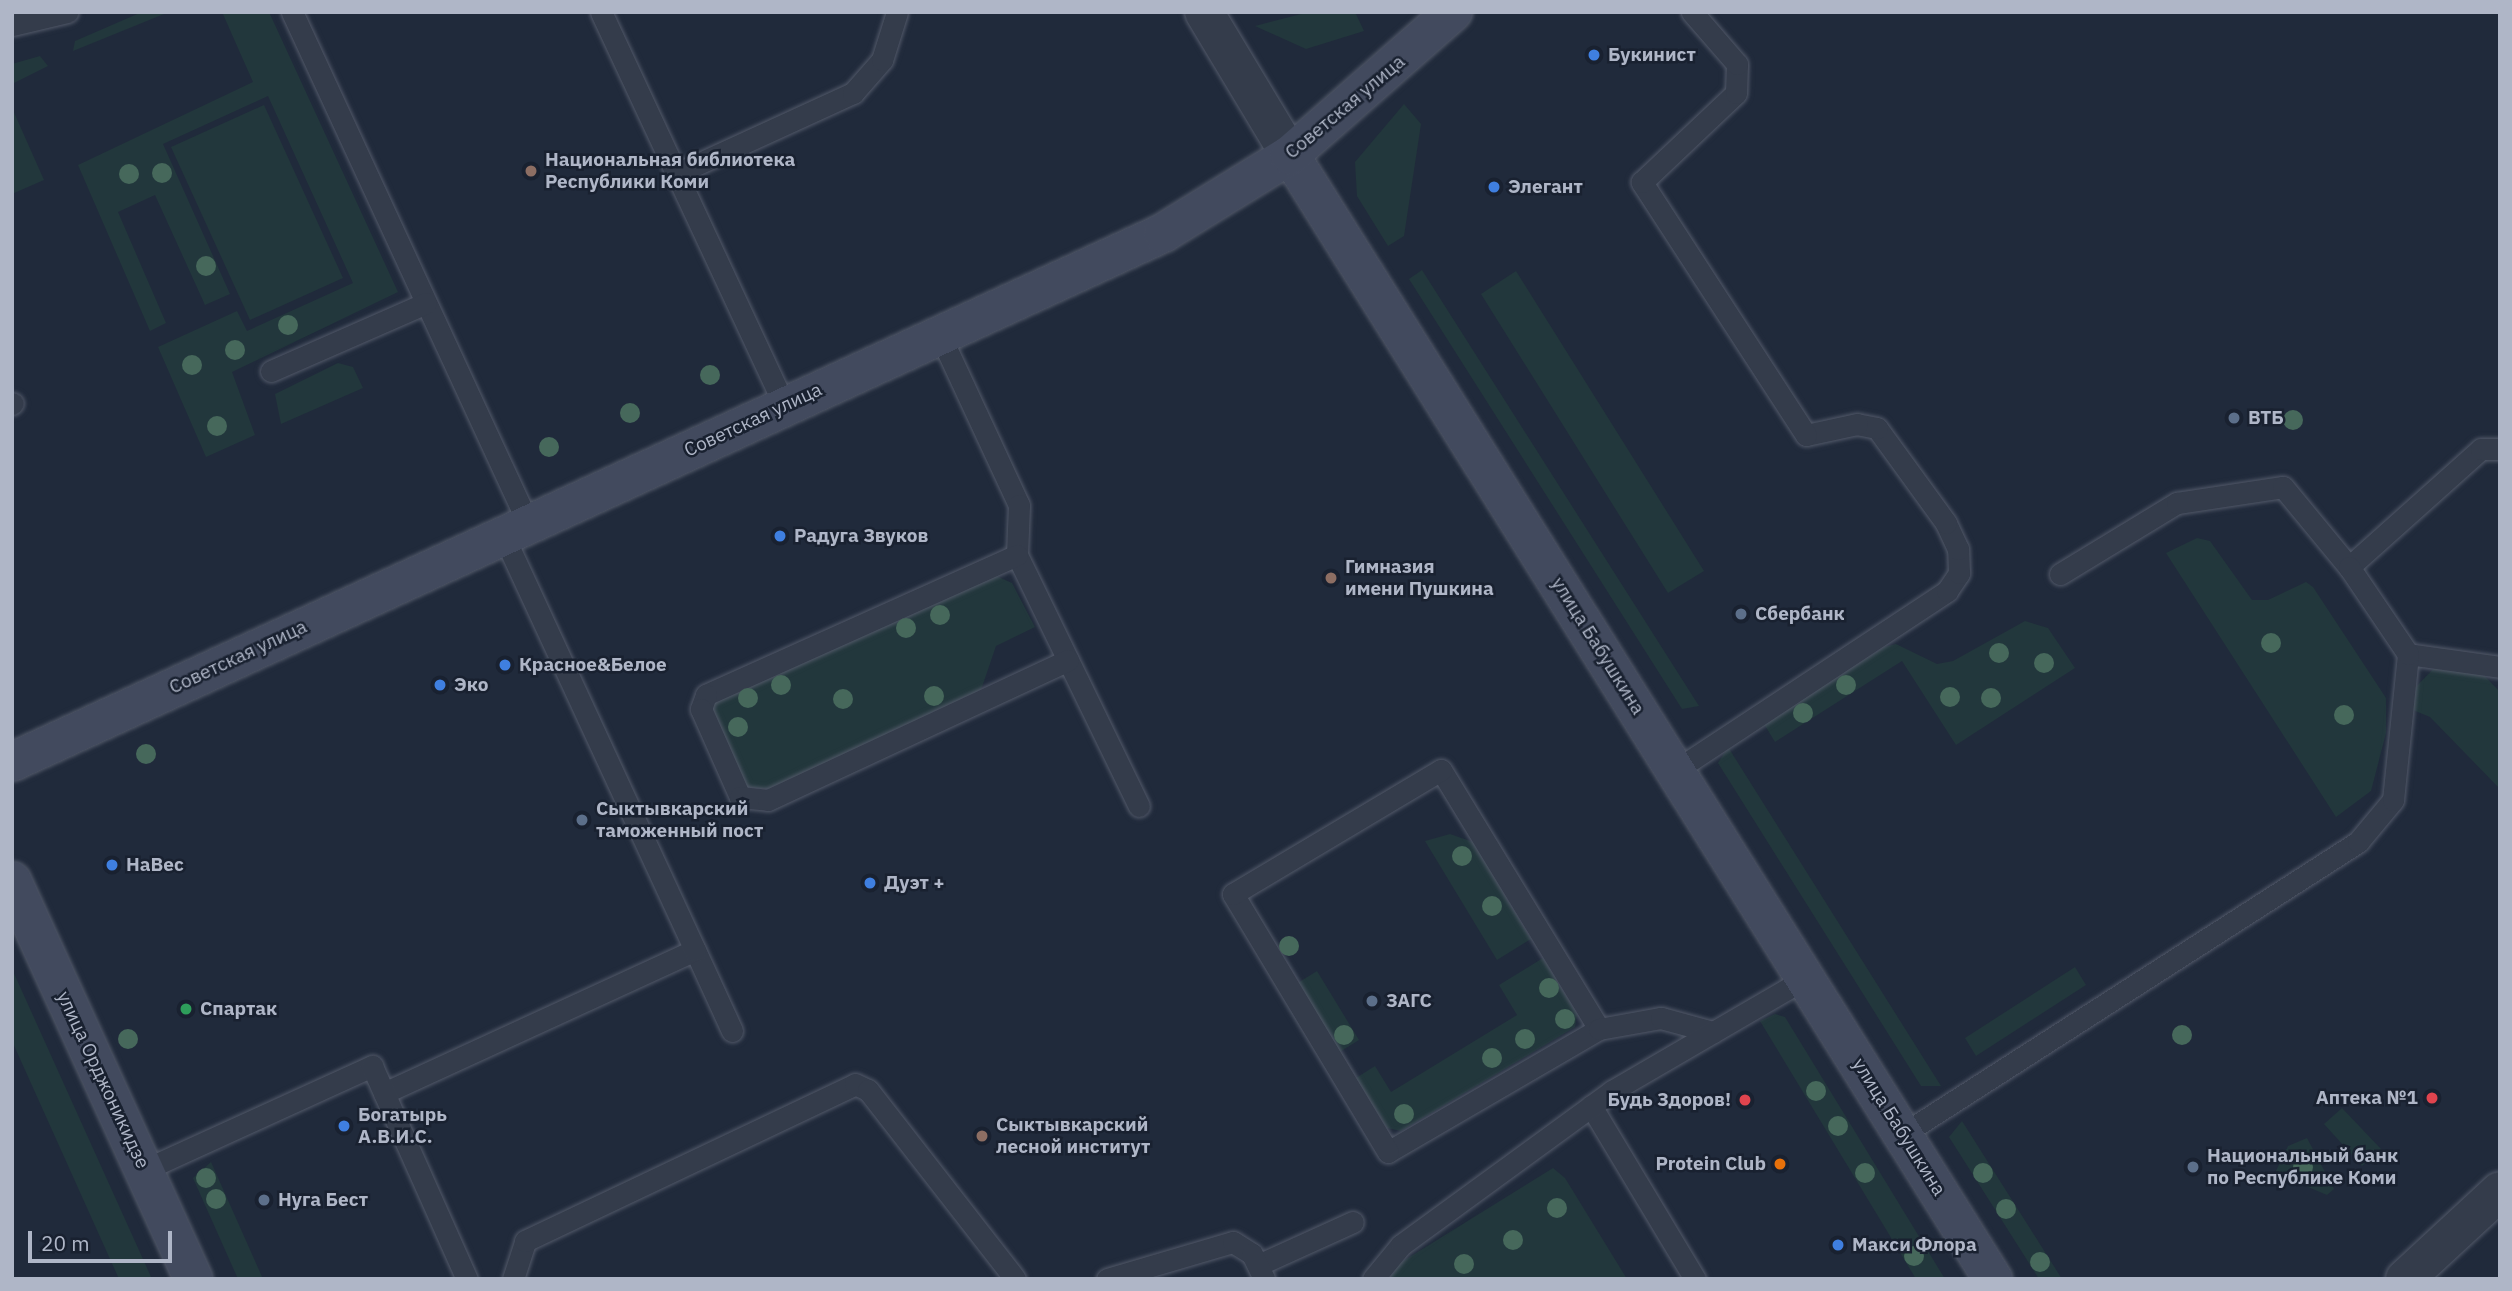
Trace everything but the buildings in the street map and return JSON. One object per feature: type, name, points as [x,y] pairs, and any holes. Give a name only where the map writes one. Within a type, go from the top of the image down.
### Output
[{"type":"main road","name":"Советская улица","points":[[12,762],[1163,233],[1290,155],[1453,12]]},
{"type":"main road","name":"улица Бабушкина","points":[[1290,155],[1993,1279]]},
{"type":"main road","name":"улица Орджоникидзе","points":[[12,881],[193,1279]]},
{"type":"street","name":"улица Бабушкина","points":[[1204,12],[1290,155]]},
{"type":"street","points":[[2405,1279],[2500,1191]]},
{"type":"lane","points":[[12,25],[67,12]]},
{"type":"lane","points":[[292,12],[426,303],[515,529],[732,1031]]},
{"type":"lane","points":[[601,12],[784,405]]},
{"type":"lane","points":[[676,174],[853,93],[882,60],[897,12]]},
{"type":"lane","points":[[1676,770],[1947,591],[1959,573],[1958,549],[1947,523],[1877,428],[1857,424],[1806,435],[1642,182],[1736,93],[1737,64],[1692,12]]},
{"type":"lane","points":[[271,371],[426,303]]},
{"type":"lane","points":[[940,335],[1019,505],[1017,555],[1139,806]]},
{"type":"lane","points":[[2349,567],[2481,449],[2500,449]]},
{"type":"lane","points":[[1903,1133],[2358,842],[2393,800],[2408,654],[2349,567],[2283,487],[2177,503],[2060,574]]},
{"type":"lane","points":[[1017,555],[706,695],[701,709],[740,797],[768,800],[1068,660]]},
{"type":"lane","points":[[2408,654],[2500,667]]},
{"type":"lane","points":[[1599,1029],[1441,770],[1233,894],[1388,1152],[1599,1029],[1661,1018],[1713,1032]]},
{"type":"lane","points":[[384,1093],[695,950]]},
{"type":"lane","points":[[1373,1279],[1401,1245],[1591,1106],[1806,978]]},
{"type":"lane","points":[[144,1170],[372,1066],[467,1279]]},
{"type":"lane","points":[[513,1279],[525,1241],[855,1084],[868,1090],[1015,1279]]},
{"type":"lane","points":[[1591,1106],[1695,1279]]},
{"type":"lane","points":[[1107,1279],[1233,1242],[1261,1272],[1353,1222]]},
{"type":"green space","points":[[142,12],[169,12],[73,51],[75,41]]},
{"type":"green space","points":[[222,12],[269,12],[398,292],[232,372],[255,435],[206,457],[158,347],[237,311],[247,331],[353,283],[268,96],[163,144],[230,294],[205,305],[155,195],[118,212],[166,323],[150,331],[78,165],[253,82]]},
{"type":"green space","points":[[1309,12],[1355,12],[1364,31],[1306,49],[1255,26]]},
{"type":"green space","points":[[40,56],[48,66],[12,84],[12,64]]},
{"type":"green space","points":[[1404,104],[1421,124],[1404,236],[1388,246],[1357,196],[1355,162]]},
{"type":"green space","points":[[264,105],[343,278],[250,320],[171,147]]},
{"type":"green space","points":[[12,108],[44,180],[12,194]]},
{"type":"green space","points":[[1422,270],[1699,706],[1682,709],[1409,279]]},
{"type":"green space","points":[[1516,271],[1704,571],[1668,593],[1481,294]]},
{"type":"green space","points":[[338,363],[353,367],[363,388],[281,424],[275,394]]},
{"type":"green space","points":[[2197,538],[2210,541],[2252,600],[2268,600],[2306,582],[2313,587],[2386,698],[2386,733],[2371,791],[2336,817],[2166,553]]},
{"type":"green space","points":[[994,575],[1012,583],[1035,627],[996,646],[981,690],[771,789],[746,787],[711,716],[715,701]]},
{"type":"green space","points":[[2025,621],[2048,628],[2075,668],[1956,745],[1902,661],[1775,742],[1764,724],[1884,647],[1896,644],[1937,664],[1953,661]]},
{"type":"green space","points":[[2437,665],[2479,670],[2500,692],[2500,789],[2430,717],[2413,710],[2412,691]]},
{"type":"green space","points":[[1728,747],[1941,1086],[1921,1086],[1718,763]]},
{"type":"green space","points":[[1450,834],[1473,842],[1531,939],[1497,960],[1425,841]]},
{"type":"green space","points":[[1543,958],[1577,1014],[1575,1027],[1401,1131],[1387,1128],[1356,1078],[1375,1066],[1391,1092],[1517,1015],[1499,985]]},
{"type":"green space","points":[[2075,967],[2086,985],[1976,1056],[1965,1038]]},
{"type":"green space","points":[[12,969],[152,1279],[119,1279],[12,1041]]},
{"type":"green space","points":[[1317,971],[1359,1040],[1338,1053],[1296,984]]},
{"type":"green space","points":[[1775,1014],[1785,1017],[1945,1279],[1916,1279],[1760,1021]]},
{"type":"green space","points":[[2342,1108],[2381,1149],[2362,1166],[2324,1124]]},
{"type":"green space","points":[[1962,1121],[2062,1279],[2039,1279],[1949,1137]]},
{"type":"green space","points":[[2307,1138],[2334,1189],[2327,1195],[2275,1173],[2288,1146]]},
{"type":"green space","points":[[211,1162],[263,1279],[238,1279],[193,1178]]},
{"type":"green space","points":[[1553,1168],[1565,1178],[1627,1279],[1389,1279],[1400,1263]]},
{"type":"place","name":"Букинист","points":[[1594,55]]},
{"type":"place","name":"Национальная библиотека Республики Коми","points":[[531,171]]},
{"type":"place","name":"Элегант","points":[[1494,187]]},
{"type":"place","name":"ВТБ","points":[[2234,418]]},
{"type":"place","name":"Радуга Звуков","points":[[780,536]]},
{"type":"place","name":"Гимназия имени Пушкина","points":[[1331,578]]},
{"type":"place","name":"Сбербанк","points":[[1741,614]]},
{"type":"place","name":"Красное&Белое","points":[[505,665]]},
{"type":"place","name":"Эко","points":[[440,685]]},
{"type":"place","name":"Сыктывкарский таможенный пост","points":[[582,820]]},
{"type":"place","name":"НаВес","points":[[112,865]]},
{"type":"place","name":"Дуэт +","points":[[870,883]]},
{"type":"place","name":"ЗАГС","points":[[1372,1001]]},
{"type":"place","name":"Спартак","points":[[186,1009]]},
{"type":"place","name":"Аптека №1","points":[[2432,1098]]},
{"type":"place","name":"Будь Здоров!","points":[[1745,1100]]},
{"type":"place","name":"Богатырь А.В.И.С.","points":[[344,1126]]},
{"type":"place","name":"Сыктывкарский лесной институт","points":[[982,1136]]},
{"type":"place","name":"Protein Club","points":[[1780,1164]]},
{"type":"place","name":"Национальный банк по Республике Коми","points":[[2193,1167]]},
{"type":"place","name":"Нуга Бест","points":[[264,1200]]},
{"type":"place","name":"Макси Флора","points":[[1838,1245]]}]
